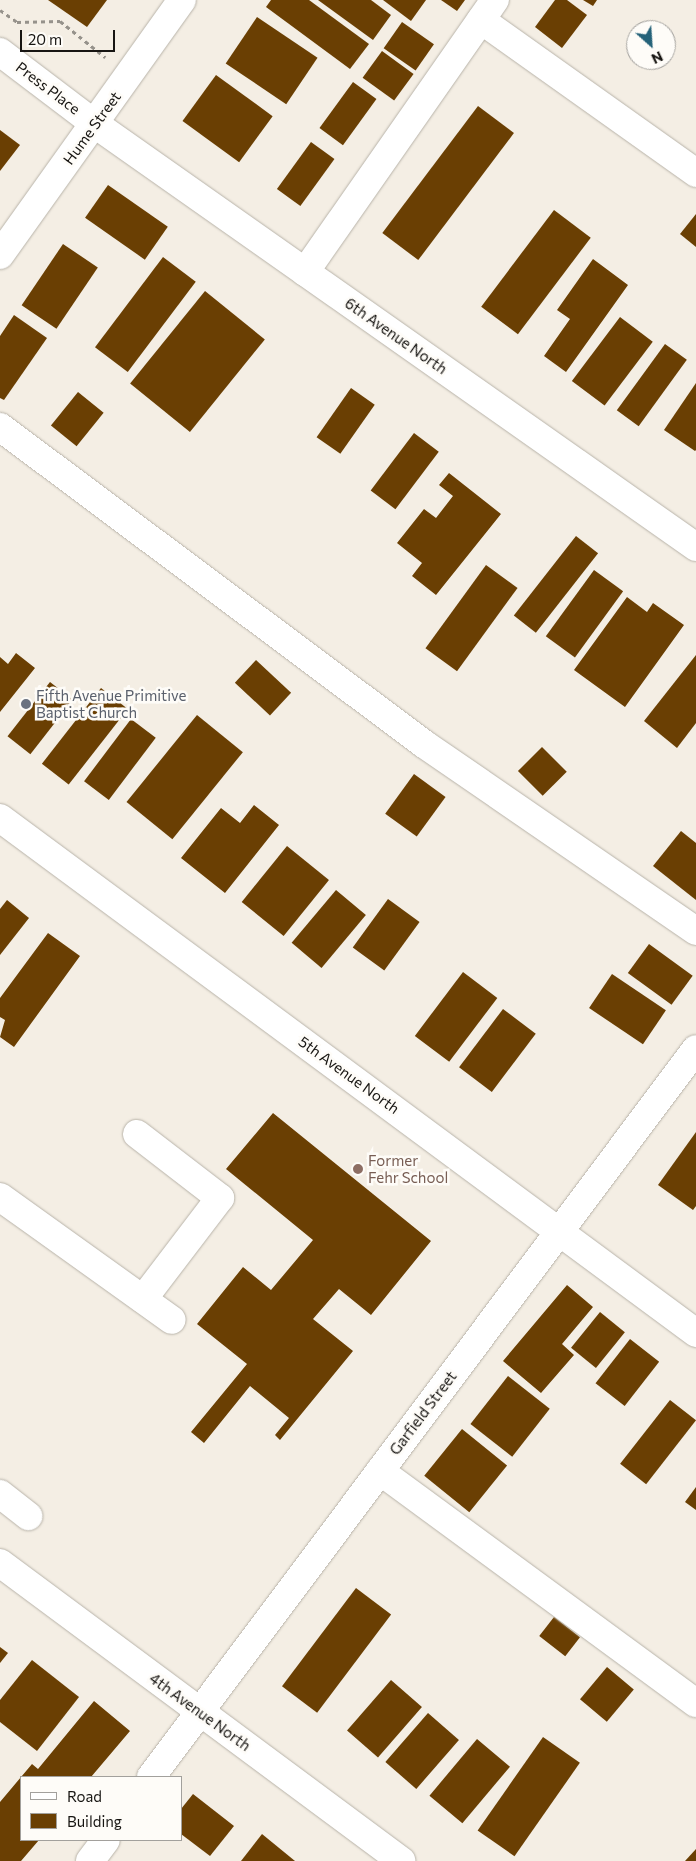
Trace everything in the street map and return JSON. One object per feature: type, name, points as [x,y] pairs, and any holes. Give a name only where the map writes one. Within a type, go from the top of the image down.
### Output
[{"type":"street","name":"Hume Street","points":[[0,255],[182,0]]},
{"type":"street","points":[[304,272],[488,10],[696,173]]},
{"type":"street","name":"Press Place","points":[[0,52],[95,124]]},
{"type":"street","name":"6th Avenue North","points":[[95,124],[696,547]]},
{"type":"street","points":[[0,427],[424,744],[696,932]]},
{"type":"street","name":"5th Avenue North","points":[[0,818],[696,1333]]},
{"type":"street","name":"Garfield Street","points":[[152,1776],[696,1049]]},
{"type":"street","points":[[137,1134],[220,1198],[143,1300]]},
{"type":"street","points":[[0,1197],[172,1320]]},
{"type":"street","points":[[380,1471],[696,1703]]},
{"type":"street","points":[[0,1494],[28,1516]]},
{"type":"street","name":"4th Avenue North","points":[[0,1564],[401,1861]]},
{"type":"street","points":[[90,1861],[105,1841]]},
{"type":"path","points":[[0,10],[17,22],[60,21],[108,59]]},
{"type":"building","points":[[48,0],[107,0],[87,27]]},
{"type":"building","points":[[271,0],[309,0],[369,44],[350,69],[266,7]]},
{"type":"building","points":[[318,0],[371,0],[391,15],[373,40]]},
{"type":"building","points":[[383,0],[426,0],[411,21]]},
{"type":"building","points":[[441,0],[465,0],[457,11]]},
{"type":"building","points":[[555,0],[567,0],[587,15],[562,48],[535,27]]},
{"type":"building","points":[[583,0],[597,0],[593,6]]},
{"type":"building","points":[[257,17],[318,58],[286,104],[226,63]]},
{"type":"building","points":[[402,22],[434,44],[416,71],[384,48]]},
{"type":"building","points":[[382,51],[414,74],[394,101],[363,78]]},
{"type":"building","points":[[216,75],[273,116],[239,162],[182,121]]},
{"type":"building","points":[[353,82],[376,99],[343,145],[319,128]]},
{"type":"building","points":[[478,106],[514,133],[418,260],[382,233]]},
{"type":"building","points":[[0,130],[20,145],[0,171]]},
{"type":"building","points":[[311,142],[334,159],[300,206],[277,189]]},
{"type":"building","points":[[108,185],[168,227],[145,260],[85,218]]},
{"type":"building","points":[[554,210],[591,238],[518,334],[481,307]]},
{"type":"building","points":[[696,214],[696,247],[680,234]]},
{"type":"building","points":[[63,244],[98,267],[56,329],[22,305]]},
{"type":"building","points":[[163,257],[196,282],[128,372],[95,347]]},
{"type":"building","points":[[593,259],[628,285],[566,372],[544,356],[570,319],[557,310]]},
{"type":"building","points":[[205,291],[265,339],[190,432],[130,383]]},
{"type":"building","points":[[14,315],[47,338],[4,400],[0,398],[0,336]]},
{"type":"building","points":[[620,317],[653,342],[605,406],[572,381]]},
{"type":"building","points":[[665,344],[687,360],[639,426],[617,410]]},
{"type":"building","points":[[696,383],[696,450],[695,451],[664,430]]},
{"type":"building","points":[[351,388],[375,405],[340,454],[317,437]]},
{"type":"building","points":[[78,392],[104,413],[77,446],[51,425]]},
{"type":"building","points":[[414,433],[439,452],[395,509],[371,491]]},
{"type":"building","points":[[449,473],[501,514],[436,595],[412,576],[422,563],[397,543],[424,509],[436,518],[453,496],[439,485]]},
{"type":"building","points":[[576,536],[598,553],[536,633],[514,616]]},
{"type":"building","points":[[486,565],[518,588],[457,671],[425,648]]},
{"type":"building","points":[[594,570],[623,591],[575,657],[546,636]]},
{"type":"building","points":[[627,597],[647,612],[653,603],[684,625],[625,707],[574,670]]},
{"type":"building","points":[[16,653],[35,668],[0,712],[0,657],[8,664]]},
{"type":"building","points":[[696,655],[696,723],[677,748],[644,721]]},
{"type":"building","points":[[256,660],[291,693],[270,715],[235,683]]},
{"type":"building","points":[[50,682],[73,700],[30,754],[8,736]]},
{"type":"building","points":[[101,688],[128,709],[69,785],[42,764]]},
{"type":"building","points":[[197,715],[243,752],[172,839],[127,802]]},
{"type":"building","points":[[131,719],[156,738],[109,800],[84,781]]},
{"type":"building","points":[[542,747],[567,772],[543,796],[518,771]]},
{"type":"building","points":[[414,774],[446,797],[417,837],[385,814]]},
{"type":"building","points":[[254,805],[279,825],[225,893],[181,858],[221,808],[240,823]]},
{"type":"building","points":[[681,831],[696,843],[696,900],[653,866]]},
{"type":"building","points":[[287,846],[329,880],[284,936],[242,902]]},
{"type":"building","points":[[336,890],[366,915],[322,968],[292,943]]},
{"type":"building","points":[[388,899],[420,922],[384,970],[353,948]]},
{"type":"building","points":[[7,900],[29,918],[0,955],[0,909]]},
{"type":"building","points":[[48,933],[80,956],[14,1047],[0,1037],[5,1020],[0,1017],[0,998]]},
{"type":"building","points":[[649,944],[693,976],[672,1005],[628,973]]},
{"type":"building","points":[[463,972],[497,998],[449,1062],[415,1036]]},
{"type":"building","points":[[612,974],[666,1010],[643,1044],[589,1008]]},
{"type":"building","points":[[503,1009],[536,1034],[492,1092],[459,1067]]},
{"type":"building","points":[[273,1113],[431,1241],[371,1315],[339,1289],[313,1319],[353,1351],[280,1440],[275,1435],[289,1418],[250,1386],[204,1443],[191,1432],[247,1364],[197,1324],[243,1267],[271,1290],[313,1240],[226,1169]]},
{"type":"building","points":[[696,1132],[696,1206],[693,1210],[658,1185]]},
{"type":"building","points":[[567,1285],[593,1307],[562,1344],[574,1355],[541,1393],[503,1361]]},
{"type":"building","points":[[600,1312],[625,1332],[596,1368],[571,1348]]},
{"type":"building","points":[[630,1339],[659,1362],[625,1406],[596,1383]]},
{"type":"building","points":[[508,1376],[550,1409],[512,1457],[470,1424]]},
{"type":"building","points":[[670,1400],[696,1420],[646,1484],[620,1464]]},
{"type":"building","points":[[462,1429],[507,1466],[469,1512],[424,1476]]},
{"type":"building","points":[[696,1487],[696,1510],[685,1502]]},
{"type":"building","points":[[356,1588],[391,1614],[317,1713],[282,1686]]},
{"type":"building","points":[[554,1617],[580,1637],[565,1656],[539,1636]]},
{"type":"building","points":[[0,1647],[8,1653],[0,1663]]},
{"type":"building","points":[[32,1660],[79,1697],[37,1751],[0,1722],[0,1700]]},
{"type":"building","points":[[607,1667],[634,1689],[607,1722],[580,1699]]},
{"type":"building","points":[[391,1680],[422,1707],[378,1757],[347,1731]]},
{"type":"building","points":[[94,1701],[130,1731],[92,1776],[22,1776],[32,1764],[38,1769]]},
{"type":"building","points":[[428,1713],[459,1740],[416,1789],[385,1762]]},
{"type":"building","points":[[543,1737],[580,1763],[514,1856],[478,1830]]},
{"type":"building","points":[[477,1739],[510,1767],[462,1823],[429,1796]]},
{"type":"building","points":[[20,1778],[20,1841],[38,1841],[21,1861],[0,1861],[0,1802]]},
{"type":"building","points":[[193,1794],[234,1826],[210,1856],[182,1835],[182,1808]]},
{"type":"building","points":[[262,1834],[295,1861],[241,1861]]},
{"type":"building","points":[[696,1849],[696,1861],[685,1861]]},
{"type":"place","name":"Fifth Avenue Primitive Baptist Church","points":[[26,704]]},
{"type":"place","name":"Former Fehr School","points":[[358,1169]]}]
